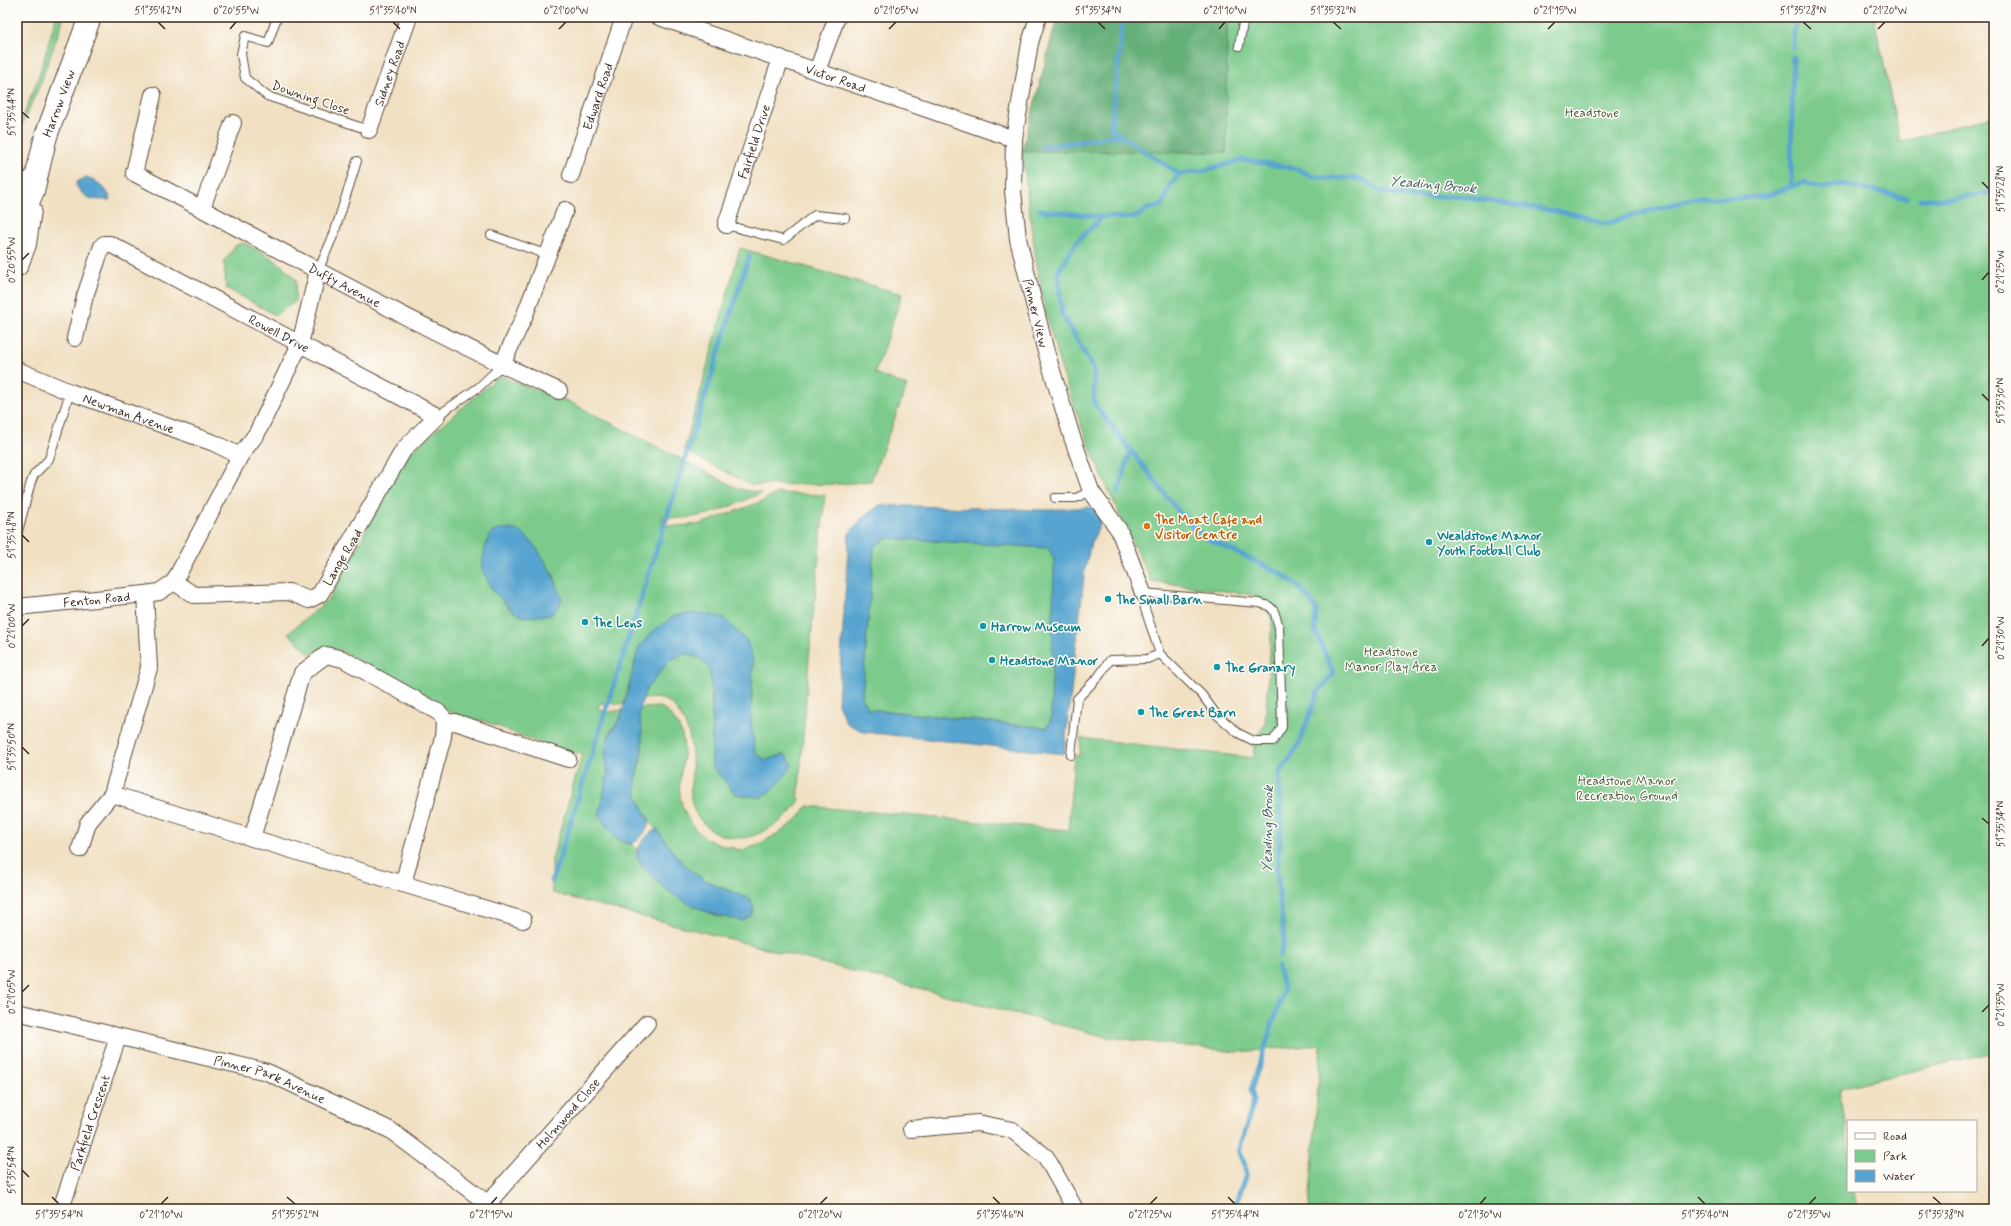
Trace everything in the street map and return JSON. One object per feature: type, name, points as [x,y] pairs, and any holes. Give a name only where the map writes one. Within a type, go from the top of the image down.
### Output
[{"type":"street","name":"Harrow View","points":[[17,227],[28,185],[90,17]]},
{"type":"street","name":"Sidney Road","points":[[369,130],[409,17]]},
{"type":"street","name":"Edward Road","points":[[571,175],[624,17]]},
{"type":"street","name":"Victor Road","points":[[659,17],[1014,138]]},
{"type":"street","points":[[817,71],[837,17]]},
{"type":"street","name":"Pinner View","points":[[1038,17],[1030,43],[1014,138],[1013,191],[1018,239],[1045,348],[1072,437],[1091,491],[1119,530],[1143,593]]},
{"type":"street","name":"Fairfield Drive","points":[[726,225],[781,58]]},
{"type":"street","name":"Duffy Avenue","points":[[153,95],[134,172],[318,271],[502,365],[558,391]]},
{"type":"street","points":[[202,208],[233,123]]},
{"type":"street","name":"Harrow View","points":[[17,265],[25,244],[28,185]]},
{"type":"street","points":[[502,365],[524,317],[565,210]]},
{"type":"street","name":"Rowell Drive","points":[[75,338],[85,296],[102,246],[104,244],[110,244],[437,416]]},
{"type":"street","points":[[174,582],[240,456],[257,433],[300,344],[318,271]]},
{"type":"street","name":"Newman Avenue","points":[[17,370],[70,392],[214,443],[240,456]]},
{"type":"street","name":"Lange Road","points":[[174,582],[194,595],[290,592],[309,600],[320,594],[404,449],[437,416]]},
{"type":"street","name":"Fenton Road","points":[[17,607],[159,592],[174,582]]},
{"type":"street","points":[[80,849],[88,823],[112,794],[149,668],[145,594]]},
{"type":"street","points":[[252,838],[302,673],[326,655],[343,659],[438,712],[442,716],[444,723],[443,737],[403,884]]},
{"type":"street","points":[[444,723],[455,722],[568,759]]},
{"type":"street","points":[[112,794],[523,920]]},
{"type":"street","name":"Pinner Park Avenue","points":[[17,1012],[267,1072],[390,1130],[492,1206]]},
{"type":"street","name":"Holmwood Close","points":[[492,1206],[647,1023]]},
{"type":"street","name":"Parkfield Crescent","points":[[61,1209],[118,1037]]},
{"type":"street","points":[[911,1129],[978,1123],[1012,1130],[1046,1157],[1075,1209]]},
{"type":"lane","name":"Downing Close","points":[[277,17],[268,42],[245,36],[241,54],[245,78],[267,96],[369,130]]},
{"type":"lane","points":[[1239,46],[1244,17]]},
{"type":"lane","points":[[318,271],[334,234],[357,161]]},
{"type":"lane","points":[[726,225],[783,240],[815,215],[845,218]]},
{"type":"lane","points":[[491,235],[548,255]]},
{"type":"lane","points":[[437,416],[479,387],[502,365]]},
{"type":"lane","points":[[17,535],[31,482],[34,475],[49,460],[70,392]]},
{"type":"lane","points":[[1055,498],[1076,498],[1091,491]]},
{"type":"lane","points":[[1143,593],[1260,603],[1270,606],[1278,618],[1279,627],[1282,727],[1273,741],[1254,741],[1238,733],[1216,714],[1202,695],[1160,654],[1145,609],[1143,593]]},
{"type":"lane","points":[[1071,755],[1077,699],[1099,676],[1110,660],[1147,659],[1160,654]]},
{"type":"green space","points":[[56,17],[64,17],[40,85],[17,136],[17,123],[20,124],[39,76]]},
{"type":"green space","points":[[1057,17],[1227,17],[1226,152],[1022,151]]},
{"type":"green space","name":"Headstone Manor Recreation Ground","points":[[1227,17],[1874,17],[1900,142],[1992,116],[1994,122],[1994,1052],[1840,1088],[1847,1137],[1847,1192],[1855,1192],[1858,1209],[1309,1209],[1321,1045],[1237,1052],[1107,1037],[552,893],[552,859],[582,754],[558,750],[481,720],[464,719],[338,649],[309,654],[288,633],[330,598],[406,456],[499,376],[568,401],[739,489],[761,493],[725,509],[701,516],[676,518],[662,517],[662,525],[676,526],[701,524],[763,501],[777,493],[825,495],[809,659],[798,803],[790,813],[767,829],[747,837],[735,838],[726,836],[709,828],[695,812],[691,799],[691,749],[686,726],[674,707],[667,701],[657,698],[641,700],[653,679],[666,664],[673,659],[680,655],[688,654],[704,661],[711,675],[712,739],[735,794],[785,754],[766,760],[755,753],[751,721],[753,659],[639,646],[624,704],[600,703],[598,709],[608,712],[623,710],[620,718],[609,734],[606,750],[606,782],[621,843],[632,844],[637,849],[637,859],[645,870],[664,887],[686,901],[722,918],[750,899],[710,882],[689,869],[671,849],[645,813],[639,802],[635,788],[642,745],[639,719],[640,708],[661,707],[674,719],[681,731],[684,750],[679,788],[682,805],[690,823],[703,836],[711,841],[720,845],[742,850],[758,844],[783,830],[804,812],[807,806],[1068,830],[1074,755],[1080,756],[1081,738],[1254,758],[1254,741],[1265,724],[1272,620],[1268,612],[1254,595],[1151,581],[1091,450],[1055,348],[1038,273],[1022,151],[1226,152]],"holes":[[[524,534],[553,574],[558,586],[525,617],[515,613],[503,603]]]},
{"type":"green space","points":[[244,243],[266,254],[279,263],[296,280],[295,302],[275,315],[226,288],[224,261],[236,245]]},
{"type":"green space","points":[[740,248],[902,294],[875,373],[907,386],[871,481],[843,484],[751,485],[684,450]]},
{"type":"green space","points":[[888,538],[1049,548],[1055,559],[1051,720],[1046,728],[868,709],[862,697],[874,546]]},
{"type":"water","points":[[86,177],[94,180],[105,189],[108,192],[110,200],[94,199],[82,194],[76,185],[77,182]]},
{"type":"water","points":[[880,505],[1045,510],[1088,507],[1095,508],[1100,514],[1102,521],[1091,543],[1085,569],[1064,754],[864,732],[846,723],[838,703],[849,534],[863,517]],"holes":[[[888,538],[1048,548],[1054,559],[1051,720],[1046,728],[868,709],[862,697],[874,546]]]},
{"type":"water","points":[[500,529],[515,530],[524,534],[536,547],[547,564],[562,599],[558,608],[551,615],[525,617],[515,613],[493,591],[481,568],[486,543],[491,533]]},
{"type":"water","points":[[699,613],[722,617],[747,641],[753,659],[751,721],[755,753],[766,760],[785,754],[792,764],[779,784],[760,798],[735,794],[712,766],[712,691],[709,668],[700,658],[687,654],[671,659],[645,691],[639,714],[642,730],[642,751],[636,777],[636,793],[650,822],[644,834],[632,844],[626,843],[621,841],[613,834],[599,815],[608,773],[605,754],[608,737],[621,717],[639,646],[654,630],[676,615]]},
{"type":"water","points":[[657,829],[675,854],[691,871],[710,882],[750,899],[754,908],[751,915],[743,921],[713,914],[684,901],[658,882],[637,858],[638,849],[642,841]]},
{"type":"waterway","points":[[1123,17],[1111,129],[1179,174]]},
{"type":"waterway","points":[[1793,47],[1795,17]]},
{"type":"waterway","points":[[1791,185],[1793,57]]},
{"type":"waterway","points":[[1043,147],[1120,135]]},
{"type":"waterway","name":"Yeading Brook","points":[[1280,956],[1284,939],[1277,872],[1281,826],[1279,774],[1298,746],[1318,692],[1333,674],[1315,629],[1316,608],[1298,586],[1280,573],[1204,537],[1185,519],[1094,404],[1094,369],[1062,314],[1058,272],[1078,240],[1103,217],[1136,217],[1147,209],[1162,205],[1169,187],[1179,174],[1206,170],[1243,160],[1298,169],[1311,176],[1326,178],[1355,178],[1365,181],[1380,191],[1409,197],[1457,196],[1579,215],[1604,224],[1693,198],[1746,198],[1769,195],[1804,182],[1820,188],[1844,184],[1907,198]]},
{"type":"waterway","name":"Yeading Brook","points":[[1920,199],[1951,199],[1994,192]]},
{"type":"waterway","points":[[1040,210],[1103,217]]},
{"type":"waterway","points":[[552,881],[749,256]]},
{"type":"waterway","name":"Yeading Brook","points":[[1118,493],[1130,452]]},
{"type":"waterway","name":"Yeading Brook","points":[[1233,1209],[1246,1178],[1245,1165],[1239,1150],[1254,1101],[1251,1090],[1284,989],[1278,967]]},
{"type":"place","name":"The Moat Cafe and Visitor Centre","points":[[1147,526]]},
{"type":"place","name":"Wealdstone Manor Youth Football Club","points":[[1429,542]]},
{"type":"place","name":"The Small Barn","points":[[1108,599]]},
{"type":"place","name":"The Lens","points":[[585,622]]},
{"type":"place","name":"Harrow Museum","points":[[983,626]]},
{"type":"place","name":"Headstone Manor","points":[[992,660]]},
{"type":"place","name":"The Granary","points":[[1217,667]]},
{"type":"place","name":"The Great Barn","points":[[1141,712]]},
{"type":"park label","name":"Headstone","points":[[1592,112]]},
{"type":"park label","name":"Headstone Manor Play Area","points":[[1391,658]]}]
